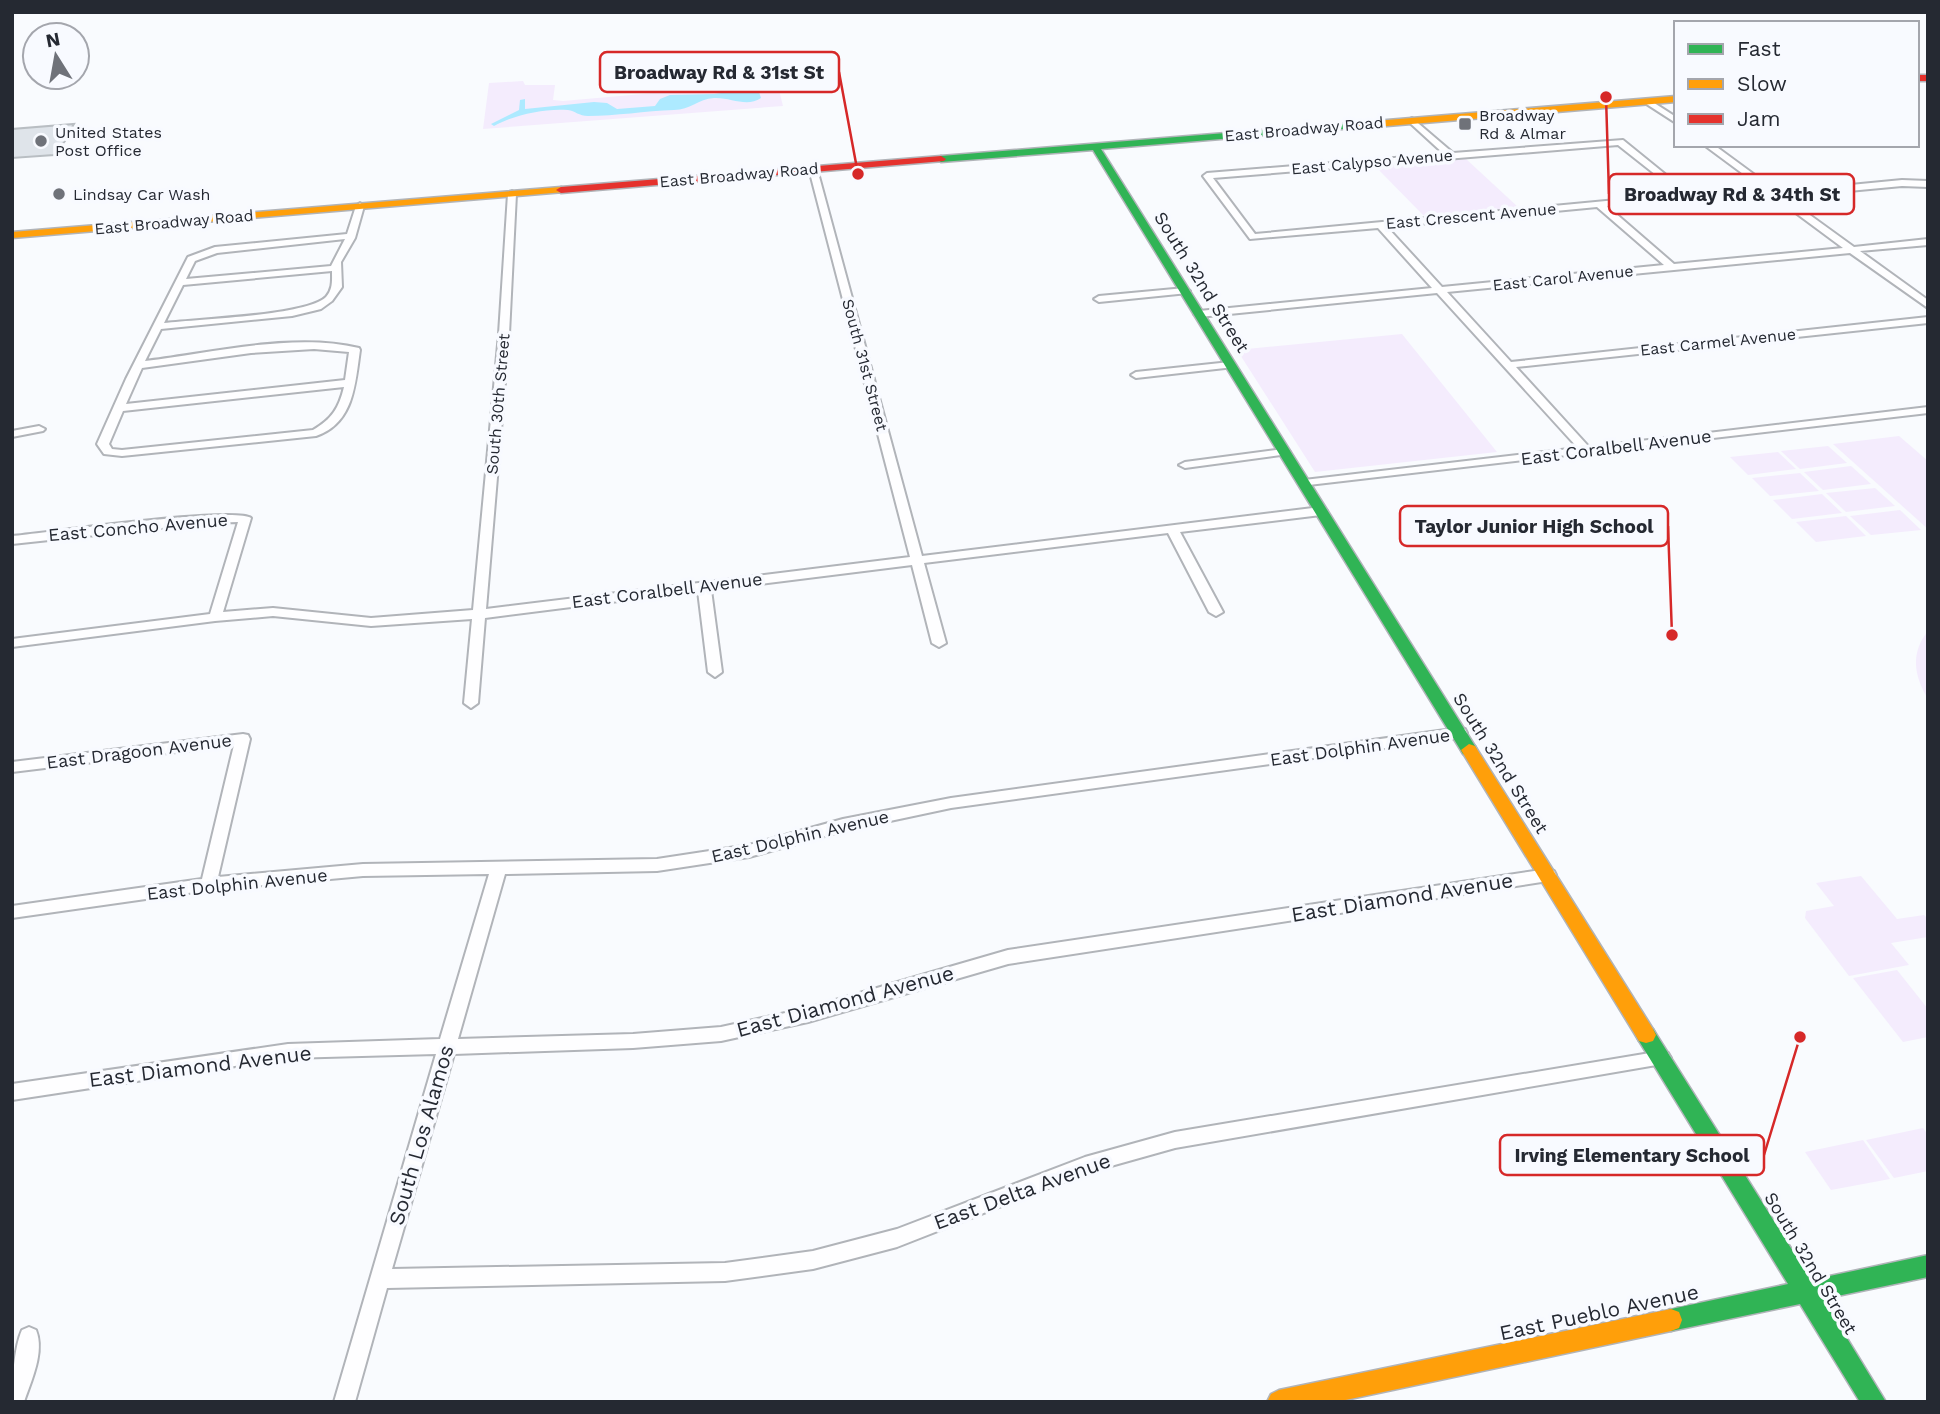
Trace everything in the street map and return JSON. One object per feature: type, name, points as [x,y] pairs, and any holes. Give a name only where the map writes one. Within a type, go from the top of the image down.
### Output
[{"type":"main road","name":"East Broadway Road","points":[[12,235],[1674,99]]},
{"type":"main road","name":"South 32nd Street","points":[[1095,146],[1874,1402]]},
{"type":"main road","name":"East Pueblo Avenue","points":[[1279,1402],[1928,1266]]},
{"type":"street","points":[[1648,101],[1674,120]]},
{"type":"street","points":[[1412,120],[1450,155]]},
{"type":"street","name":"East Calypso Avenue","points":[[1253,237],[1207,176],[1620,142],[1688,196]]},
{"type":"street","points":[[1711,147],[1928,304]]},
{"type":"street","name":"South 31st Street","points":[[813,169],[939,643]]},
{"type":"street","points":[[1776,195],[1902,183],[1928,184]]},
{"type":"street","name":"South 30th Street","points":[[471,703],[504,334],[512,194]]},
{"type":"street","name":"East Crescent Avenue","points":[[1253,237],[1688,196]]},
{"type":"street","points":[[1599,204],[1672,267]]},
{"type":"street","points":[[160,326],[292,313],[317,307],[329,299],[337,287],[336,262],[351,236],[359,206]]},
{"type":"street","points":[[1380,225],[1586,450]]},
{"type":"street","points":[[139,365],[328,344],[346,346],[355,350],[349,383],[343,412],[330,427],[316,433],[122,453],[108,452],[103,444],[139,365],[160,326],[178,283],[191,259],[215,250],[351,236]]},
{"type":"street","name":"East Carol Avenue","points":[[1199,314],[1928,242]]},
{"type":"street","points":[[178,283],[336,268]]},
{"type":"street","points":[[1099,299],[1185,291]]},
{"type":"street","name":"East Carmel Avenue","points":[[1508,365],[1928,320]]},
{"type":"street","points":[[1136,375],[1230,365]]},
{"type":"street","points":[[119,408],[349,383]]},
{"type":"street","name":"East Coralbell Avenue","points":[[1304,484],[1928,410]]},
{"type":"street","points":[[12,434],[39,429]]},
{"type":"street","points":[[1185,464],[1284,452]]},
{"type":"street","name":"East Coralbell Avenue","points":[[12,643],[273,612],[371,622],[480,614],[1321,511]]},
{"type":"street","name":"East Concho Avenue","points":[[12,540],[208,519],[245,518],[215,617]]},
{"type":"street","points":[[1172,529],[1216,612]]},
{"type":"street","points":[[704,586],[715,672]]},
{"type":"street","name":"East Dolphin Avenue","points":[[12,912],[209,884],[363,870],[657,865],[749,851],[843,825],[951,803],[1460,733]]},
{"type":"street","name":"East Dragoon Avenue","points":[[12,766],[243,738],[209,884]]},
{"type":"street","name":"South Los Alamos","points":[[344,1402],[499,867]]},
{"type":"street","name":"East Diamond Avenue","points":[[12,1092],[288,1051],[633,1041],[721,1034],[808,1015],[1008,957],[1548,874]]},
{"type":"street","name":"East Delta Avenue","points":[[379,1279],[725,1272],[813,1259],[897,1238],[1085,1165],[1175,1140],[1662,1058]]},
{"type":"street","points":[[13,1402],[26,1366],[30,1337]]},
{"type":"shaded area","points":[[775,74],[783,106],[483,129],[489,83],[523,81],[525,85],[555,85],[553,100],[563,101],[654,93]]},
{"type":"shaded area","points":[[1466,159],[1519,208],[1424,216],[1376,167]]},
{"type":"shaded area","points":[[1402,334],[1497,452],[1315,472],[1237,350]]},
{"type":"shaded area","points":[[1899,436],[1928,461],[1928,529],[1833,444]]},
{"type":"shaded area","points":[[1828,446],[1847,463],[1800,469],[1781,451]]},
{"type":"shaded area","points":[[1778,452],[1796,469],[1748,475],[1730,457]]},
{"type":"shaded area","points":[[1851,466],[1871,484],[1823,490],[1804,472]]},
{"type":"shaded area","points":[[1800,473],[1819,491],[1770,496],[1752,478]]},
{"type":"shaded area","points":[[1875,488],[1895,506],[1846,512],[1826,493]]},
{"type":"shaded area","points":[[1822,494],[1842,513],[1792,519],[1773,500]]},
{"type":"shaded area","points":[[1900,510],[1921,530],[1871,535],[1850,516]]},
{"type":"shaded area","points":[[1846,516],[1866,536],[1816,542],[1796,522]]},
{"type":"shaded area","points":[[1928,631],[1928,699],[1917,673],[1916,656]]},
{"type":"shaded area","points":[[1861,876],[1897,919],[1924,915],[1928,919],[1928,937],[1891,943],[1909,965],[1849,976],[1805,918],[1806,911],[1834,906],[1816,883]]},
{"type":"shaded area","points":[[1897,970],[1928,1009],[1928,1037],[1903,1042],[1853,978]]},
{"type":"shaded area","points":[[1923,1128],[1928,1135],[1928,1171],[1894,1178],[1866,1140]]},
{"type":"shaded area","points":[[1863,1140],[1890,1179],[1831,1190],[1805,1152]]},
{"type":"water","points":[[743,90],[759,92],[761,98],[744,102],[714,98],[680,110],[609,115],[585,116],[568,110],[550,110],[520,116],[494,126],[491,124],[519,110],[520,100],[525,99],[525,109],[594,102],[607,103],[617,109],[655,106],[660,99],[670,95]]},
{"type":"building","name":"United States Post Office","points":[[74,124],[69,132],[72,132],[54,155],[12,158],[12,129]]},
{"type":"traffic: fast","points":[[941,159],[1351,126]]},
{"type":"traffic: fast","points":[[1095,146],[1469,750]]},
{"type":"traffic: fast","points":[[1646,1035],[1874,1402]]},
{"type":"traffic: fast","points":[[1671,1320],[1928,1266]]},
{"type":"traffic: slow","points":[[1351,126],[1674,99]]},
{"type":"traffic: slow","points":[[12,235],[561,190]]},
{"type":"traffic: slow","points":[[1469,750],[1646,1035]]},
{"type":"traffic: slow","points":[[1279,1402],[1671,1320]]},
{"type":"traffic: jam","points":[[1919,78],[1928,78]]},
{"type":"traffic: jam","points":[[561,190],[941,159]]},
{"type":"place","name":"Broadway Rd & 34th St","points":[[1606,97]]},
{"type":"place","name":"Broadway Rd & Almar","points":[[1465,124]]},
{"type":"place","name":"United States Post Office","points":[[41,141]]},
{"type":"place","name":"Broadway Rd & 31st St","points":[[858,174]]},
{"type":"place","name":"Lindsay Car Wash","points":[[59,194]]},
{"type":"place","name":"Taylor Junior High School","points":[[1672,635]]},
{"type":"place","name":"Irving Elementary School","points":[[1800,1037]]}]
